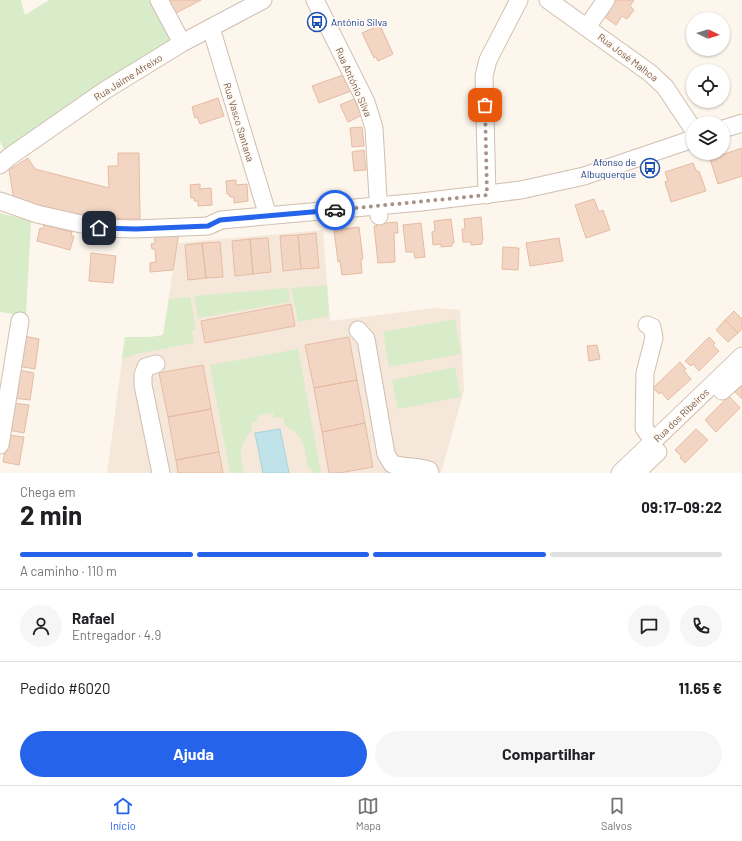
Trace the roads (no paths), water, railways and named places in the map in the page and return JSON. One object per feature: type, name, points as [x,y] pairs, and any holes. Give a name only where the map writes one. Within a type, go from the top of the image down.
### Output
[{"type":"street","points":[[159,0],[182,43]]},
{"type":"street","name":"Rua Jaime Afreixo","points":[[0,165],[8,157],[104,91],[182,43],[263,0]]},
{"type":"street","name":"Rua António Silva","points":[[315,0],[366,102],[374,128],[379,211]]},
{"type":"street","points":[[487,195],[484,76],[488,60],[519,0]]},
{"type":"street","name":"Rua José Malhoa","points":[[548,0],[650,73],[665,87],[686,120]]},
{"type":"street","points":[[587,27],[606,0]]},
{"type":"street","name":"Rua Vasco Santana","points":[[211,28],[268,216]]},
{"type":"street","points":[[730,127],[742,123]]},
{"type":"street","points":[[730,138],[742,134]]},
{"type":"street","points":[[0,201],[37,214],[99,228],[136,229],[208,226],[222,231],[379,211],[521,190],[584,176],[686,141]]},
{"type":"street","points":[[208,226],[220,220],[268,216],[379,211],[522,200],[587,186],[686,152]]},
{"type":"street","points":[[0,446],[20,321]]},
{"type":"street","points":[[647,325],[652,327],[654,338],[645,374],[644,428],[653,441]]},
{"type":"street","points":[[358,330],[366,339],[386,454],[392,464],[403,467],[418,466],[429,470],[430,473]]},
{"type":"street","name":"Rua dos Ribeiros","points":[[620,473],[742,356]]},
{"type":"street","points":[[156,364],[146,367],[143,380],[161,473]]},
{"type":"street","name":"Rua dos Ribeiros","points":[[641,473],[642,467],[742,373]]},
{"type":"water","points":[[280,429],[289,473],[263,473],[255,433]]},
{"type":"place","name":"António Silva","points":[[317,22]]},
{"type":"place","name":"Afonso de Albuquerque","points":[[650,168]]}]
